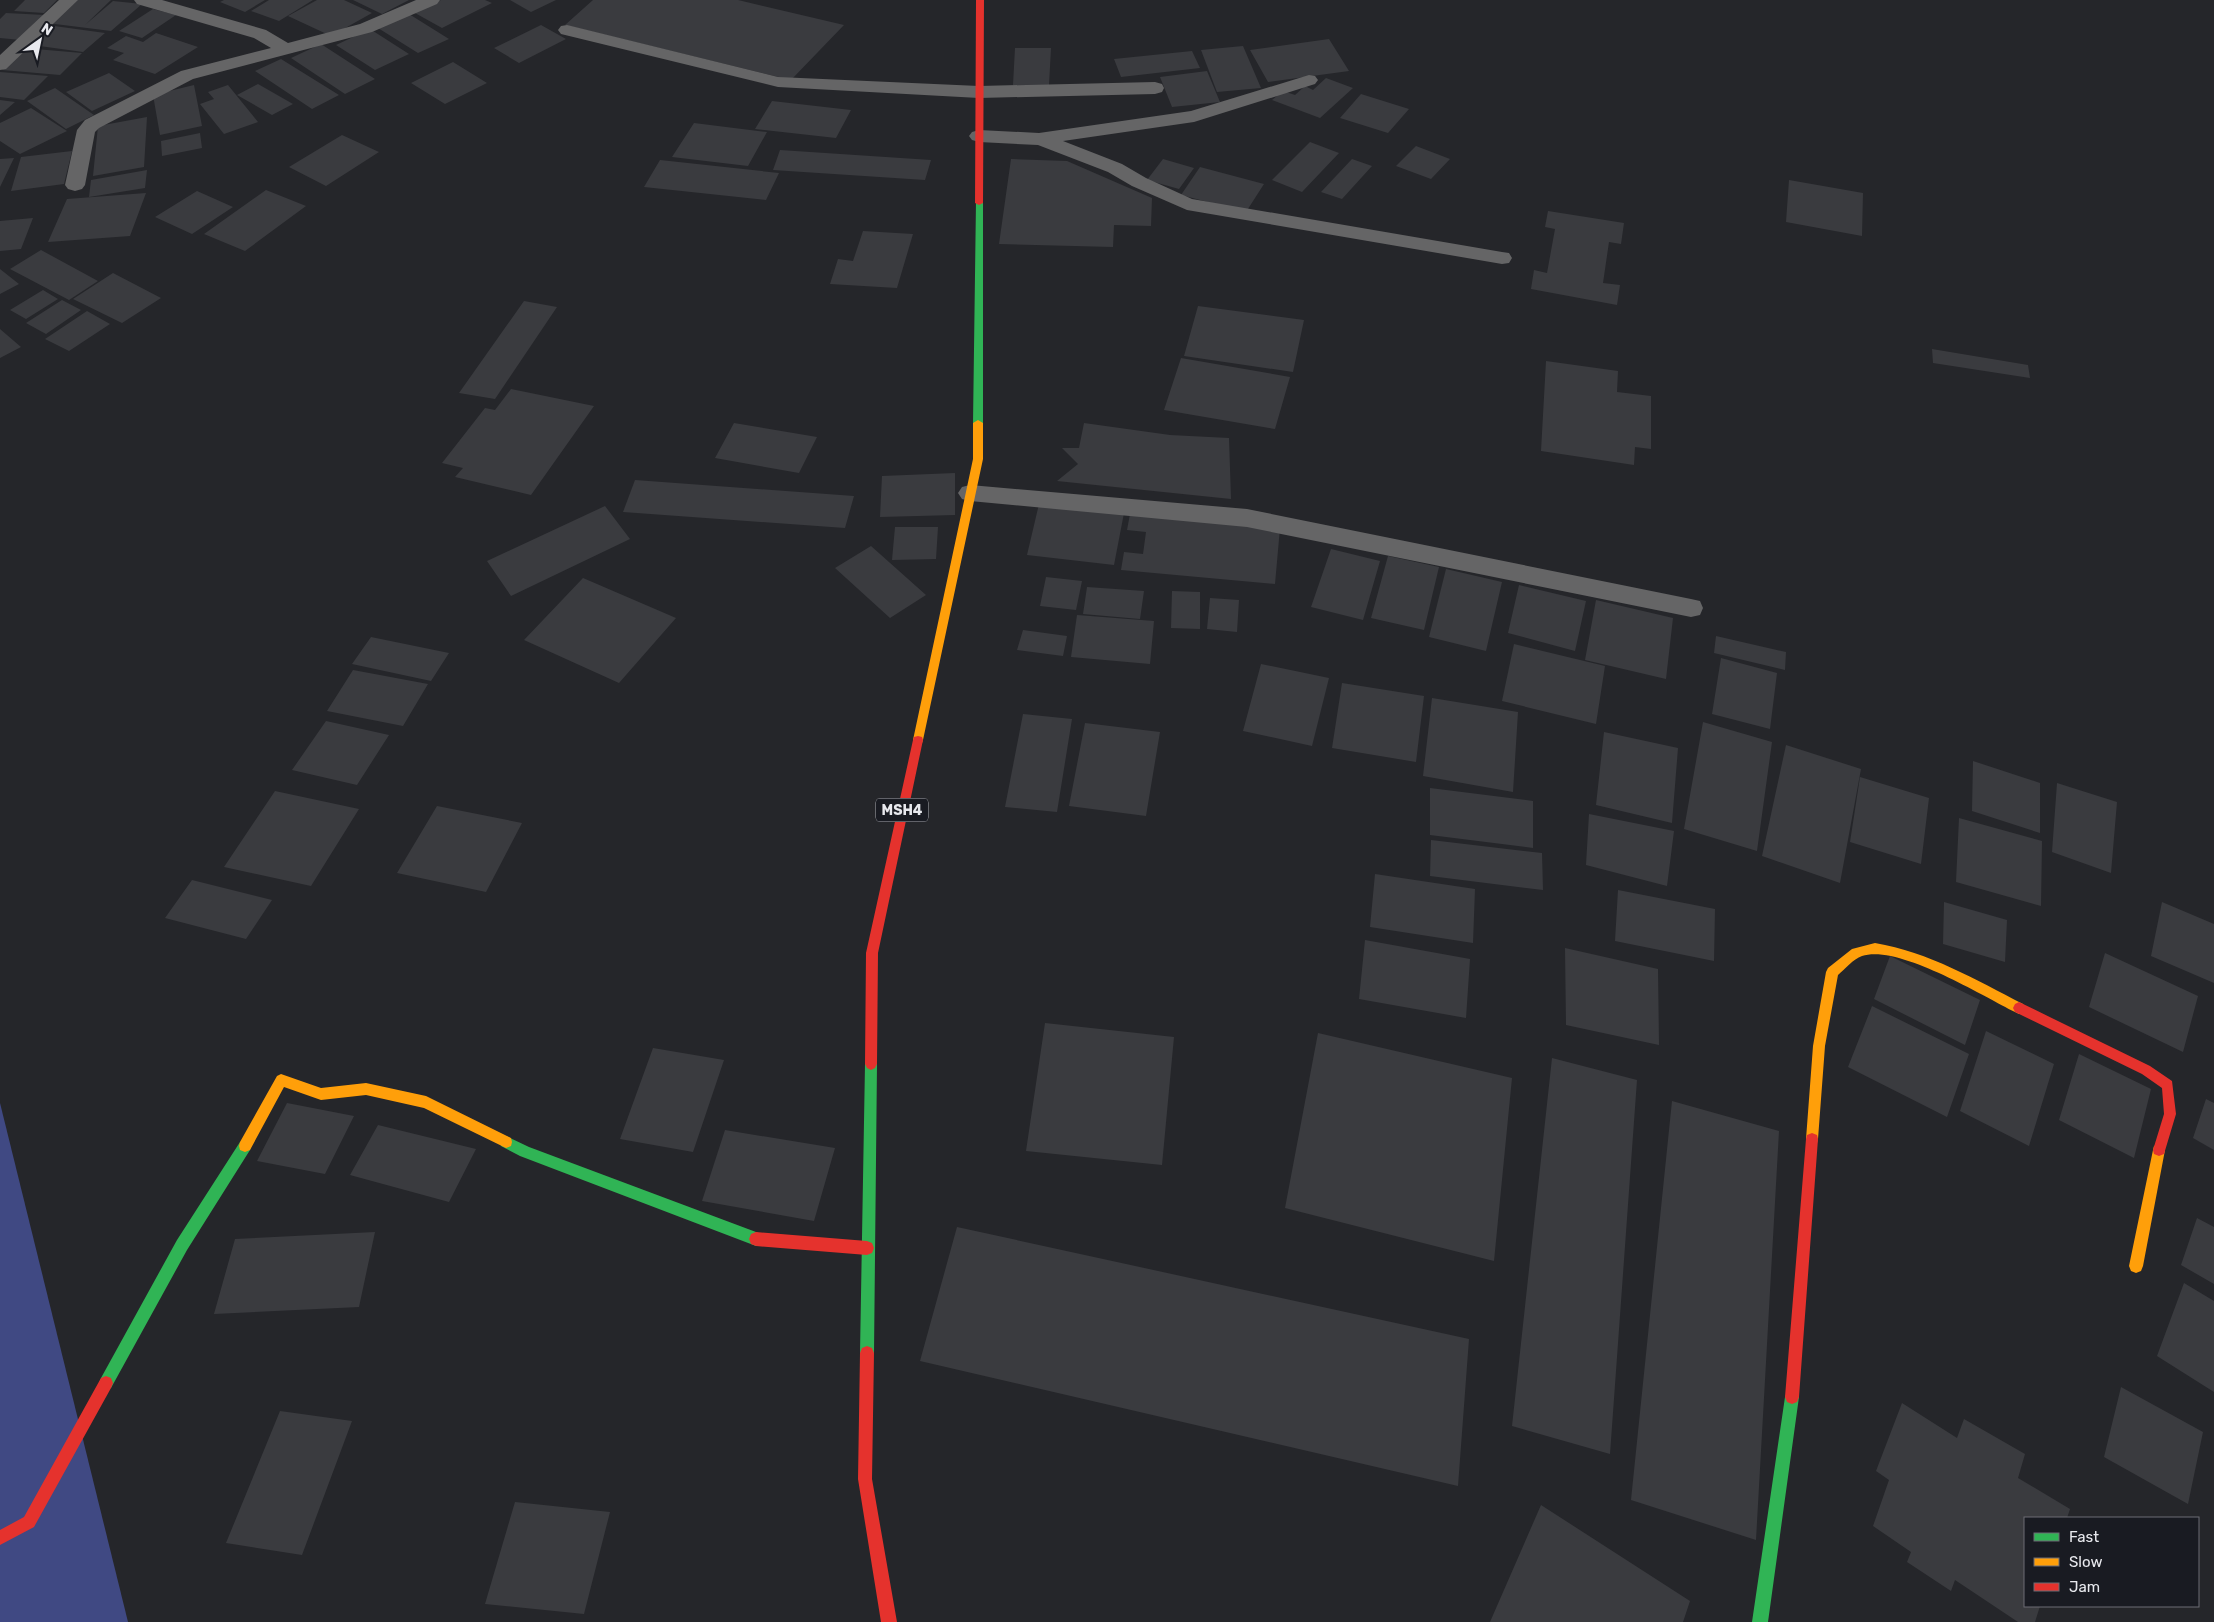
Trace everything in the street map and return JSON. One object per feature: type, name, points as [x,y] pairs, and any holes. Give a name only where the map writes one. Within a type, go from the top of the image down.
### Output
[{"type":"main road","name":"MSH4","points":[[889,1622],[864,1479],[872,954],[978,459],[980,0]]},
{"type":"main road","points":[[1760,1622],[1792,1400],[1819,1046],[1832,972],[1860,951],[1882,949],[1912,956],[2146,1070],[2168,1085],[2170,1114],[2160,1146],[2136,1266]]},
{"type":"main road","points":[[0,1538],[29,1522],[182,1246],[239,1157],[281,1080],[320,1094],[366,1089],[426,1102],[525,1152],[753,1239],[867,1248]]},
{"type":"street","points":[[0,65],[69,0]]},
{"type":"street","points":[[143,0],[260,34],[286,49]]},
{"type":"street","points":[[75,185],[86,130],[92,124],[186,75],[366,28],[431,0]]},
{"type":"street","points":[[567,30],[778,82],[979,92],[1155,88]]},
{"type":"street","points":[[979,136],[1041,139],[1194,116],[1309,80]]},
{"type":"street","points":[[1041,139],[1115,168],[1139,182],[1187,204],[1502,258]]},
{"type":"street","points":[[970,493],[1247,518],[1691,608]]},
{"type":"shaded area","points":[[0,1103],[128,1622],[0,1622]]},
{"type":"building","points":[[25,0],[57,0],[44,13],[14,11]]},
{"type":"building","points":[[73,0],[111,0],[85,25],[113,1],[142,4],[111,31],[47,23]]},
{"type":"building","points":[[224,0],[265,0],[245,12],[220,2]]},
{"type":"building","points":[[269,0],[313,0],[279,21],[251,11]]},
{"type":"building","points":[[317,0],[344,0],[372,13],[331,36],[288,16]]},
{"type":"building","points":[[353,0],[409,0],[382,14]]},
{"type":"building","points":[[441,0],[485,0],[492,3],[442,28],[415,13]]},
{"type":"building","points":[[510,0],[556,0],[531,12]]},
{"type":"building","points":[[593,0],[738,0],[844,25],[791,80],[565,25]]},
{"type":"building","points":[[153,9],[176,15],[142,38],[119,31]]},
{"type":"building","points":[[6,13],[45,15],[21,40],[0,38],[0,19]]},
{"type":"building","points":[[409,14],[449,39],[418,53],[378,28]]},
{"type":"building","points":[[47,25],[105,33],[83,52],[25,44]]},
{"type":"building","points":[[541,25],[566,39],[519,63],[494,48]]},
{"type":"building","points":[[370,29],[409,54],[375,70],[336,45]]},
{"type":"building","points":[[156,33],[198,47],[155,74],[113,60],[124,53],[107,48],[126,36],[143,42]]},
{"type":"building","points":[[1329,39],[1349,71],[1268,82],[1250,50]]},
{"type":"building","points":[[321,44],[375,79],[345,94],[291,58]]},
{"type":"building","points":[[1243,46],[1261,88],[1217,92],[1201,50]]},
{"type":"building","points":[[24,48],[82,53],[60,75],[2,70]]},
{"type":"building","points":[[1015,48],[1051,48],[1049,85],[1013,85]]},
{"type":"building","points":[[1192,51],[1200,68],[1121,77],[1114,59]]},
{"type":"building","points":[[281,59],[339,95],[312,109],[255,71]]},
{"type":"building","points":[[453,62],[487,83],[445,104],[411,83]]},
{"type":"building","points":[[1207,71],[1220,102],[1172,107],[1160,77]]},
{"type":"building","points":[[0,72],[48,76],[24,100],[0,97]]},
{"type":"building","points":[[109,73],[135,91],[92,111],[66,92]]},
{"type":"building","points":[[1326,78],[1353,88],[1320,118],[1272,100],[1283,91],[1295,95],[1305,86],[1313,90]]},
{"type":"building","points":[[258,84],[293,104],[272,115],[237,95]]},
{"type":"building","points":[[194,85],[202,126],[160,135],[153,95]]},
{"type":"building","points":[[228,85],[258,122],[224,134],[200,104],[214,99],[208,92]]},
{"type":"building","points":[[55,88],[94,115],[66,129],[27,101]]},
{"type":"building","points":[[1361,94],[1409,109],[1388,133],[1340,118]]},
{"type":"building","points":[[0,100],[15,102],[0,115]]},
{"type":"building","points":[[772,101],[851,110],[836,138],[755,129]]},
{"type":"building","points":[[31,108],[67,131],[20,154],[0,141],[0,123]]},
{"type":"building","points":[[147,117],[144,167],[93,176],[98,126]]},
{"type":"building","points":[[694,123],[767,132],[748,166],[672,157]]},
{"type":"building","points":[[200,133],[202,148],[162,156],[161,141]]},
{"type":"building","points":[[342,135],[379,152],[326,186],[289,167]]},
{"type":"building","points":[[1310,142],[1339,153],[1302,192],[1272,180]]},
{"type":"building","points":[[1416,146],[1450,159],[1431,179],[1396,166]]},
{"type":"building","points":[[780,150],[931,160],[925,180],[773,170]]},
{"type":"building","points":[[72,151],[64,184],[11,191],[21,157]]},
{"type":"building","points":[[14,158],[0,187],[0,159]]},
{"type":"building","points":[[1011,159],[1067,161],[1152,198],[1151,226],[1114,225],[1113,247],[999,244]]},
{"type":"building","points":[[1163,159],[1194,168],[1179,189],[1147,180]]},
{"type":"building","points":[[1352,159],[1372,166],[1342,199],[1321,192]]},
{"type":"building","points":[[660,160],[779,173],[766,200],[644,187]]},
{"type":"building","points":[[1200,167],[1264,184],[1246,212],[1181,195]]},
{"type":"building","points":[[147,170],[145,188],[89,197],[91,180]]},
{"type":"building","points":[[1789,180],[1863,193],[1862,236],[1786,222]]},
{"type":"building","points":[[266,190],[306,206],[245,251],[204,234]]},
{"type":"building","points":[[197,191],[233,207],[192,234],[155,217]]},
{"type":"building","points":[[146,193],[130,236],[48,242],[67,199]]},
{"type":"building","points":[[1548,211],[1624,223],[1621,244],[1609,242],[1603,283],[1620,285],[1617,305],[1531,289],[1534,270],[1547,273],[1555,229],[1545,227]]},
{"type":"building","points":[[33,218],[21,249],[0,251],[0,221]]},
{"type":"building","points":[[863,231],[913,234],[897,288],[830,284],[838,259],[853,261]]},
{"type":"building","points":[[41,250],[98,281],[69,300],[10,269]]},
{"type":"building","points":[[0,269],[19,284],[0,294]]},
{"type":"building","points":[[113,273],[161,298],[122,323],[73,299]]},
{"type":"building","points":[[43,290],[58,299],[26,319],[10,310]]},
{"type":"building","points":[[62,300],[81,310],[46,334],[26,323]]},
{"type":"building","points":[[524,301],[557,307],[495,399],[459,393]]},
{"type":"building","points":[[1198,306],[1304,320],[1293,372],[1184,356]]},
{"type":"building","points":[[87,311],[110,324],[69,351],[45,339]]},
{"type":"building","points":[[0,329],[21,347],[0,358]]},
{"type":"building","points":[[1932,349],[2028,365],[2030,378],[1933,363]]},
{"type":"building","points":[[1181,358],[1290,377],[1275,429],[1164,410]]},
{"type":"building","points":[[1546,361],[1618,371],[1617,392],[1651,396],[1651,449],[1635,447],[1634,465],[1541,451]]},
{"type":"building","points":[[511,389],[594,406],[531,495],[455,477],[463,468],[442,463],[485,408],[495,410]]},
{"type":"building","points":[[734,423],[817,437],[799,473],[715,458]]},
{"type":"building","points":[[1084,423],[1170,435],[1229,438],[1231,499],[1057,481],[1078,464],[1062,448],[1079,448]]},
{"type":"building","points":[[955,473],[955,515],[880,517],[882,476]]},
{"type":"building","points":[[635,480],[854,496],[845,528],[623,512]]},
{"type":"building","points":[[1039,504],[1124,513],[1114,565],[1027,555]]},
{"type":"building","points":[[605,506],[630,539],[511,596],[487,561]]},
{"type":"building","points":[[1130,514],[1280,528],[1275,584],[1121,570],[1124,552],[1143,554],[1146,532],[1127,530]]},
{"type":"building","points":[[895,527],[938,527],[936,559],[892,560]]},
{"type":"building","points":[[871,546],[926,595],[890,618],[835,568]]},
{"type":"building","points":[[1331,549],[1380,561],[1363,620],[1311,607]]},
{"type":"building","points":[[1388,556],[1439,567],[1424,630],[1371,618]]},
{"type":"building","points":[[1446,569],[1502,582],[1486,651],[1429,637]]},
{"type":"building","points":[[1046,577],[1082,581],[1076,610],[1040,606]]},
{"type":"building","points":[[583,578],[676,618],[619,683],[524,640]]},
{"type":"building","points":[[1519,585],[1586,601],[1575,651],[1508,633]]},
{"type":"building","points":[[1087,587],[1144,591],[1140,619],[1083,614]]},
{"type":"building","points":[[1172,591],[1200,592],[1200,629],[1171,628]]},
{"type":"building","points":[[1210,598],[1239,600],[1237,632],[1207,629]]},
{"type":"building","points":[[1596,600],[1673,618],[1666,679],[1585,660]]},
{"type":"building","points":[[1077,615],[1154,621],[1150,664],[1071,657]]},
{"type":"building","points":[[1023,630],[1067,636],[1063,656],[1017,650]]},
{"type":"building","points":[[1716,636],[1786,652],[1785,670],[1714,653]]},
{"type":"building","points":[[371,637],[449,653],[431,681],[352,664]]},
{"type":"building","points":[[1514,644],[1605,666],[1596,724],[1502,701]]},
{"type":"building","points":[[1721,658],[1777,673],[1770,729],[1712,714]]},
{"type":"building","points":[[1261,664],[1329,678],[1312,746],[1243,731]]},
{"type":"building","points":[[353,670],[428,684],[403,726],[327,711]]},
{"type":"building","points":[[1342,683],[1424,696],[1416,762],[1332,748]]},
{"type":"building","points":[[1432,698],[1518,712],[1513,792],[1423,776]]},
{"type":"building","points":[[1023,714],[1072,719],[1057,812],[1005,807]]},
{"type":"building","points":[[326,721],[389,735],[357,785],[292,770]]},
{"type":"building","points":[[1703,722],[1772,742],[1757,851],[1684,829]]},
{"type":"building","points":[[1085,723],[1160,732],[1146,816],[1069,806]]},
{"type":"building","points":[[1604,732],[1678,748],[1672,823],[1596,805]]},
{"type":"building","points":[[1786,745],[1861,769],[1840,883],[1762,856]]},
{"type":"building","points":[[1973,761],[2040,783],[2040,833],[1972,811]]},
{"type":"building","points":[[1860,777],[1929,798],[1921,864],[1850,842]]},
{"type":"building","points":[[2057,783],[2117,802],[2111,873],[2052,852]]},
{"type":"building","points":[[1430,788],[1533,801],[1533,848],[1430,835]]},
{"type":"building","points":[[275,791],[359,809],[311,886],[224,867]]},
{"type":"building","points":[[437,806],[522,823],[486,892],[397,873]]},
{"type":"building","points":[[1589,814],[1674,831],[1667,886],[1586,865]]},
{"type":"building","points":[[1959,818],[2042,841],[2041,906],[1956,882]]},
{"type":"building","points":[[1431,840],[1542,853],[1543,890],[1430,876]]},
{"type":"building","points":[[1375,874],[1475,889],[1473,943],[1370,927]]},
{"type":"building","points":[[192,880],[272,900],[246,939],[165,918]]},
{"type":"building","points":[[1618,890],[1715,909],[1714,961],[1615,941]]},
{"type":"building","points":[[1944,902],[2007,920],[2005,962],[1943,944]]},
{"type":"building","points":[[2162,902],[2214,924],[2214,983],[2151,956]]},
{"type":"building","points":[[1365,940],[1470,959],[1466,1018],[1359,999]]},
{"type":"building","points":[[1565,948],[1658,969],[1659,1045],[1566,1025]]},
{"type":"building","points":[[2105,953],[2198,996],[2183,1052],[2089,1007]]},
{"type":"building","points":[[1890,956],[1980,1000],[1965,1045],[1874,999]]},
{"type":"building","points":[[1872,1006],[1969,1054],[1947,1117],[1848,1067]]},
{"type":"building","points":[[1045,1023],[1174,1037],[1162,1165],[1026,1151]]},
{"type":"building","points":[[1986,1031],[2054,1064],[2029,1146],[1960,1111]]},
{"type":"building","points":[[1318,1033],[1512,1078],[1494,1261],[1285,1208]]},
{"type":"building","points":[[653,1048],[724,1060],[693,1152],[620,1139]]},
{"type":"building","points":[[2079,1054],[2151,1089],[2134,1158],[2059,1120]]},
{"type":"building","points":[[1552,1058],[1637,1080],[1610,1454],[1512,1426]]},
{"type":"building","points":[[2206,1099],[2214,1103],[2214,1150],[2193,1138]]},
{"type":"building","points":[[1672,1101],[1779,1131],[1756,1540],[1631,1500]]},
{"type":"building","points":[[287,1103],[354,1116],[325,1174],[257,1161]]},
{"type":"building","points":[[378,1125],[476,1149],[449,1202],[350,1175]]},
{"type":"building","points":[[725,1130],[835,1148],[814,1221],[702,1201]]},
{"type":"building","points":[[2197,1218],[2214,1227],[2214,1284],[2181,1265]]},
{"type":"building","points":[[957,1227],[1469,1339],[1458,1486],[920,1361]]},
{"type":"building","points":[[375,1232],[359,1307],[214,1314],[235,1239]]},
{"type":"building","points":[[2184,1283],[2214,1301],[2214,1392],[2157,1356]]},
{"type":"building","points":[[2121,1387],[2203,1432],[2188,1504],[2104,1457]]},
{"type":"building","points":[[1902,1403],[1957,1438],[1964,1419],[2025,1454],[2018,1478],[2070,1509],[2067,1517],[2024,1517],[2024,1607],[2040,1607],[2035,1622],[2018,1622],[1955,1580],[1951,1591],[1907,1562],[1911,1552],[1873,1526],[1889,1480],[1876,1471]]},
{"type":"building","points":[[280,1411],[352,1421],[302,1555],[226,1543]]},
{"type":"building","points":[[515,1502],[610,1512],[584,1614],[485,1604]]},
{"type":"building","points":[[1541,1505],[1690,1601],[1683,1622],[1490,1622]]},
{"type":"traffic: fast","points":[[978,423],[979,203]]},
{"type":"traffic: fast","points":[[867,1353],[871,1064]]},
{"type":"traffic: fast","points":[[506,1142],[525,1152],[756,1239]]},
{"type":"traffic: fast","points":[[106,1383],[182,1245],[245,1146]]},
{"type":"traffic: fast","points":[[1760,1622],[1792,1397]]},
{"type":"traffic: slow","points":[[918,740],[978,459],[978,423]]},
{"type":"traffic: slow","points":[[1812,1139],[1819,1046],[1832,972],[1853,955],[1860,951],[1875,949],[1895,952],[1917,959],[1963,979],[2019,1008]]},
{"type":"traffic: slow","points":[[245,1146],[281,1080],[321,1094],[366,1089],[426,1102],[506,1142]]},
{"type":"traffic: slow","points":[[2136,1266],[2159,1150]]},
{"type":"traffic: jam","points":[[979,203],[980,0]]},
{"type":"traffic: jam","points":[[871,1064],[872,953],[918,740]]},
{"type":"traffic: jam","points":[[2019,1008],[2146,1070],[2168,1085],[2170,1114],[2159,1150]]},
{"type":"traffic: jam","points":[[1792,1397],[1812,1139]]},
{"type":"traffic: jam","points":[[756,1239],[867,1248]]},
{"type":"traffic: jam","points":[[867,1353],[865,1479],[889,1622]]},
{"type":"traffic: jam","points":[[0,1538],[29,1522],[106,1383]]}]
